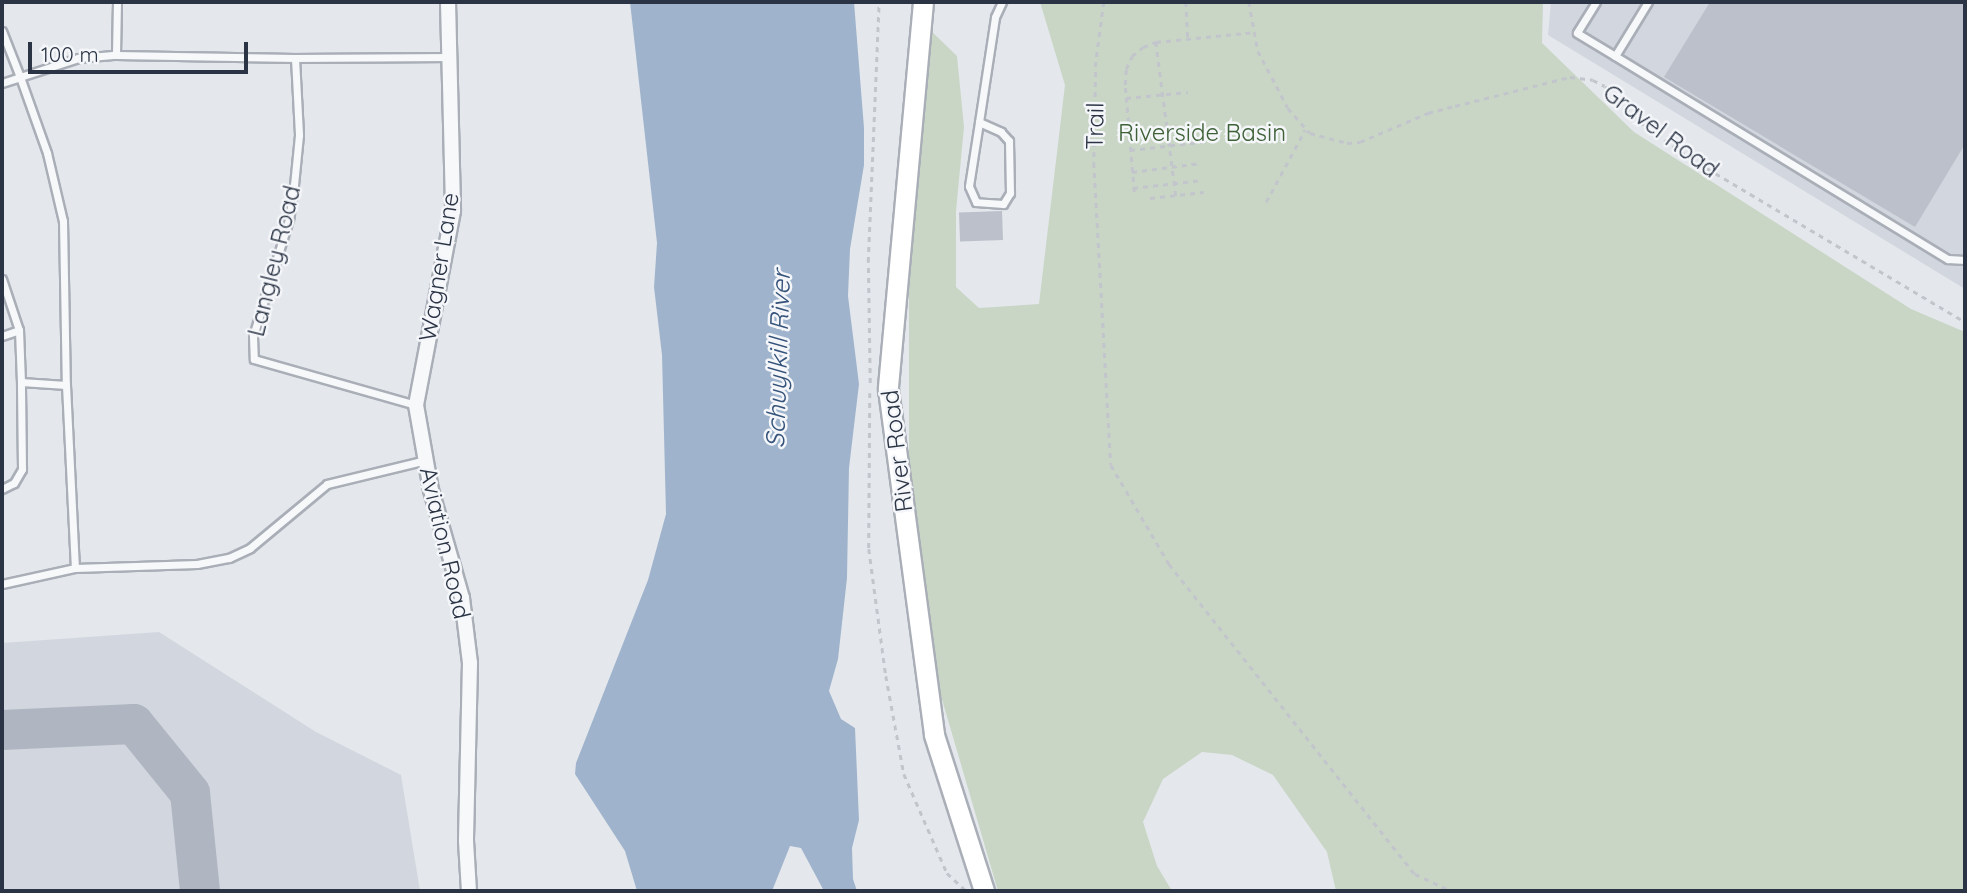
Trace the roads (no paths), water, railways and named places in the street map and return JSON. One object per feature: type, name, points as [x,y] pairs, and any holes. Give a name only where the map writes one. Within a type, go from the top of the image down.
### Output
[{"type":"street","name":"Wagner Lane","points":[[416,405],[453,211],[448,2]]},
{"type":"street","name":"River Road","points":[[923,2],[888,389],[934,735],[984,891]]},
{"type":"street","name":"Aviation Road","points":[[416,405],[431,490],[463,598],[470,663],[466,841],[469,891]]},
{"type":"lane","points":[[116,55],[117,2]]},
{"type":"lane","points":[[979,122],[1001,132],[1009,141],[1010,193],[1003,204],[976,202],[970,195],[969,186],[995,17],[1002,2]]},
{"type":"lane","points":[[1596,2],[1577,33],[1948,258],[1965,260]]},
{"type":"lane","points":[[1615,57],[1648,2]]},
{"type":"lane","points":[[2,31],[47,152],[63,221],[66,385],[75,568]]},
{"type":"lane","points":[[2,83],[78,58],[116,55],[450,57]]},
{"type":"lane","name":"Langley Road","points":[[295,58],[299,135],[294,186],[289,219],[253,336],[254,359],[416,405]]},
{"type":"lane","points":[[2,279],[19,330],[22,469],[14,483],[2,489]]},
{"type":"lane","points":[[2,336],[19,330]]},
{"type":"lane","points":[[21,382],[66,385]]},
{"type":"lane","points":[[2,584],[75,568],[197,564],[229,558],[250,548],[327,484],[426,460]]},
{"type":"water","name":"Schuylkill River","points":[[630,2],[854,2],[864,128],[864,165],[850,249],[848,296],[859,384],[849,468],[847,578],[838,659],[829,691],[841,719],[855,728],[859,820],[852,848],[853,879],[857,891],[824,891],[801,848],[790,846],[772,891],[637,891],[625,851],[575,774],[576,763],[648,580],[666,514],[662,355],[654,287],[657,243]]},
{"type":"park label","name":"Riverside Basin","points":[[1202,133]]}]
